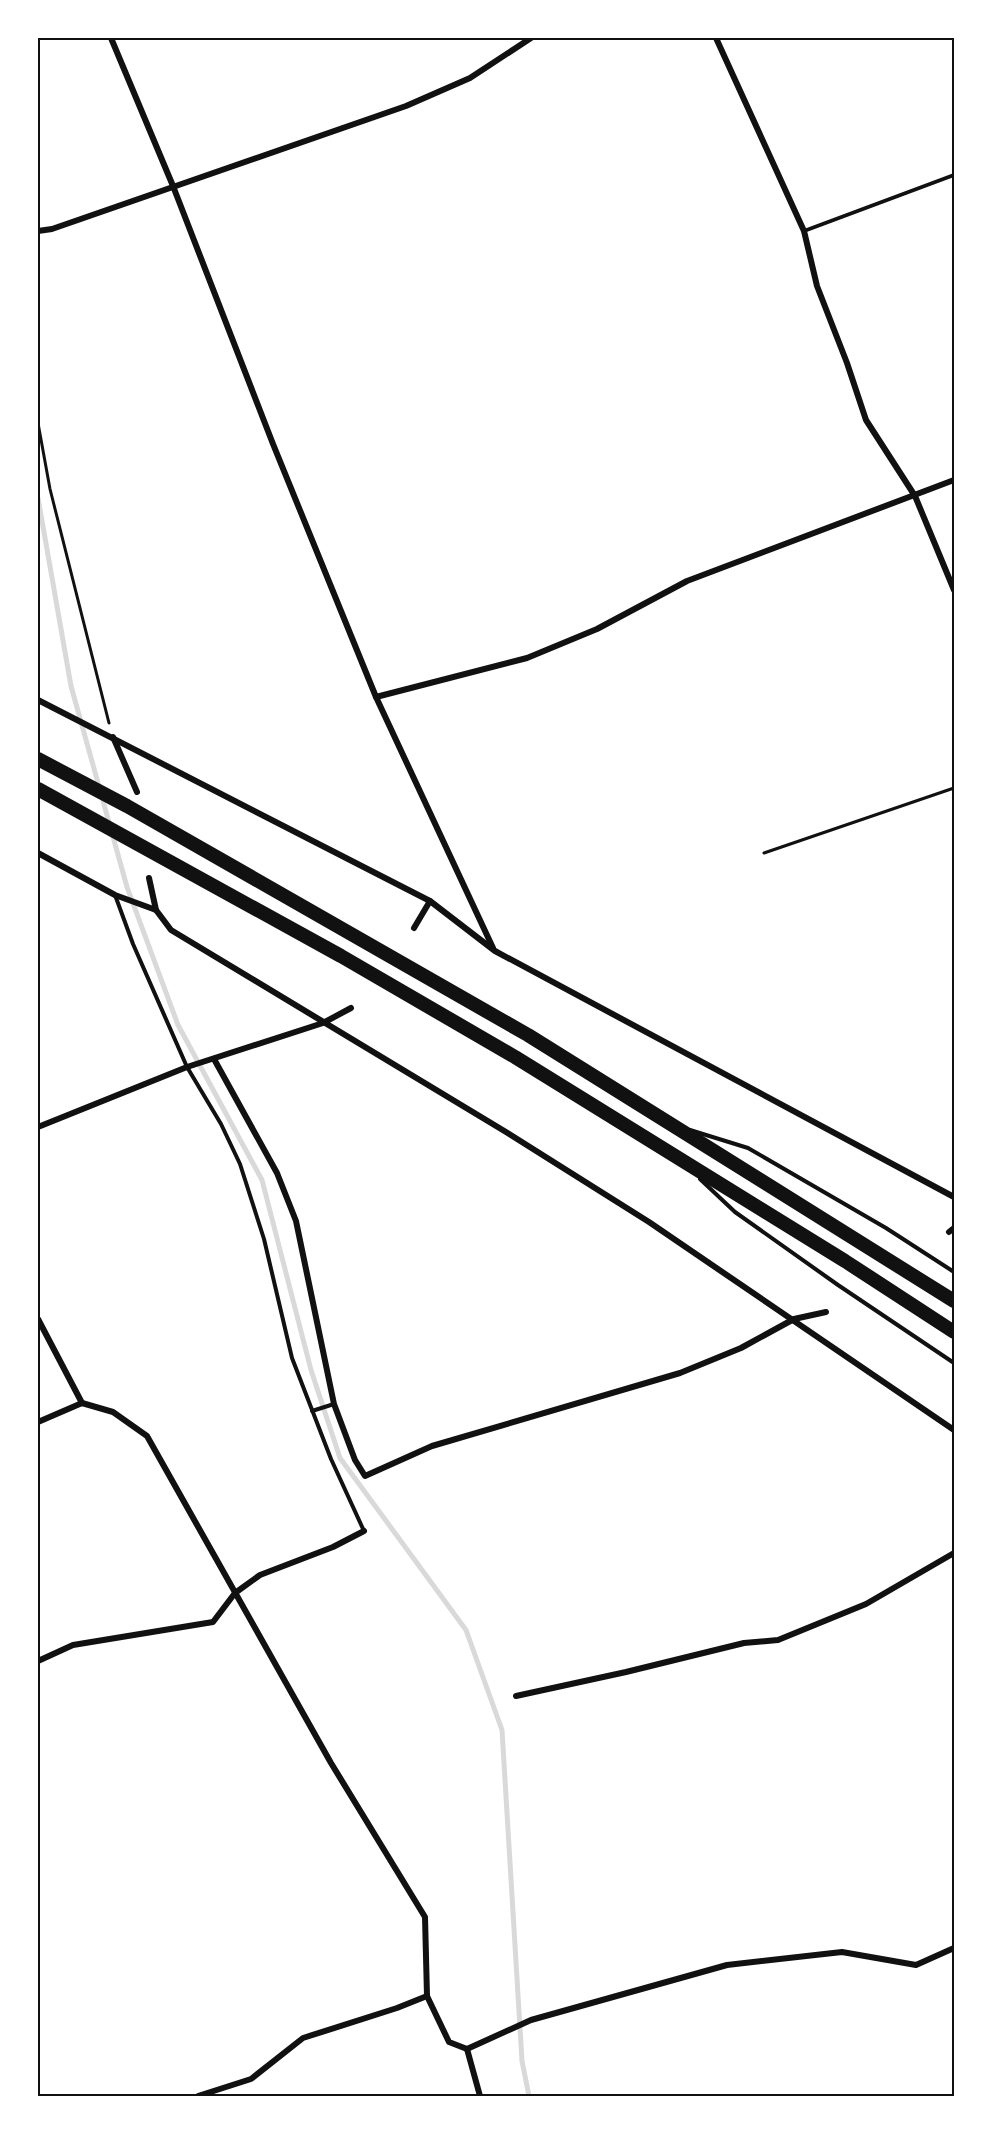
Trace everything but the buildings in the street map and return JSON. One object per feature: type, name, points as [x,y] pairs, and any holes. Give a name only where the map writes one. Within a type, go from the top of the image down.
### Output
[{"type":"highway","points":[[38,759],[127,806],[528,1035],[954,1300]]},
{"type":"highway","points":[[38,789],[362,967],[515,1057],[845,1261],[954,1332]]},
{"type":"street","points":[[111,38],[173,186],[273,444],[376,697],[495,951]]},
{"type":"street","points":[[38,231],[52,230],[406,106],[470,78],[531,38]]},
{"type":"street","points":[[716,38],[804,231],[817,286],[866,420],[915,496],[954,590]]},
{"type":"street","points":[[376,697],[527,658],[597,629],[687,581],[954,480]]},
{"type":"street","points":[[38,700],[430,901],[495,951],[954,1197]]},
{"type":"street","points":[[112,737],[137,792]]},
{"type":"street","points":[[38,853],[119,897],[156,910]]},
{"type":"street","points":[[149,878],[156,910],[171,930],[506,1132],[648,1222],[794,1319],[954,1430]]},
{"type":"street","points":[[414,928],[430,901]]},
{"type":"street","points":[[38,1127],[189,1067],[323,1023],[351,1008]]},
{"type":"street","points":[[212,1060],[277,1173],[296,1221],[332,1405],[365,1476],[432,1446],[680,1373],[741,1348],[794,1319],[826,1312]]},
{"type":"street","points":[[38,1319],[82,1403]]},
{"type":"street","points":[[38,1422],[82,1403],[113,1412],[147,1436],[331,1763],[425,1917],[428,1996],[449,2042],[467,2049],[531,2020],[727,1965],[842,1952],[916,1965],[954,1948]]},
{"type":"street","points":[[38,1661],[73,1645],[213,1622],[235,1593],[260,1575],[333,1547],[364,1531]]},
{"type":"street","points":[[516,1696],[744,1643],[778,1640],[866,1604],[954,1553]]},
{"type":"street","points":[[198,2097],[251,2079],[303,2038],[428,1996]]},
{"type":"street","points":[[467,2049],[480,2097]]},
{"type":"lane","points":[[804,231],[954,175]]},
{"type":"lane","points":[[119,897],[134,944],[189,1067],[240,1164],[264,1239],[292,1358],[312,1411],[364,1531]]},
{"type":"lane","points":[[670,1123],[748,1148],[886,1228],[954,1272]]},
{"type":"lane","points":[[679,1158],[735,1212],[954,1363]]},
{"type":"lane","points":[[312,1411],[332,1405]]},
{"type":"path","points":[[38,423],[50,489],[112,737]]},
{"type":"path","points":[[764,853],[954,788]]},
{"type":"waterway","points":[[38,498],[71,686],[127,887],[178,1025],[262,1180],[311,1370],[340,1458],[466,1630],[502,1730],[522,2061],[529,2096]]}]
